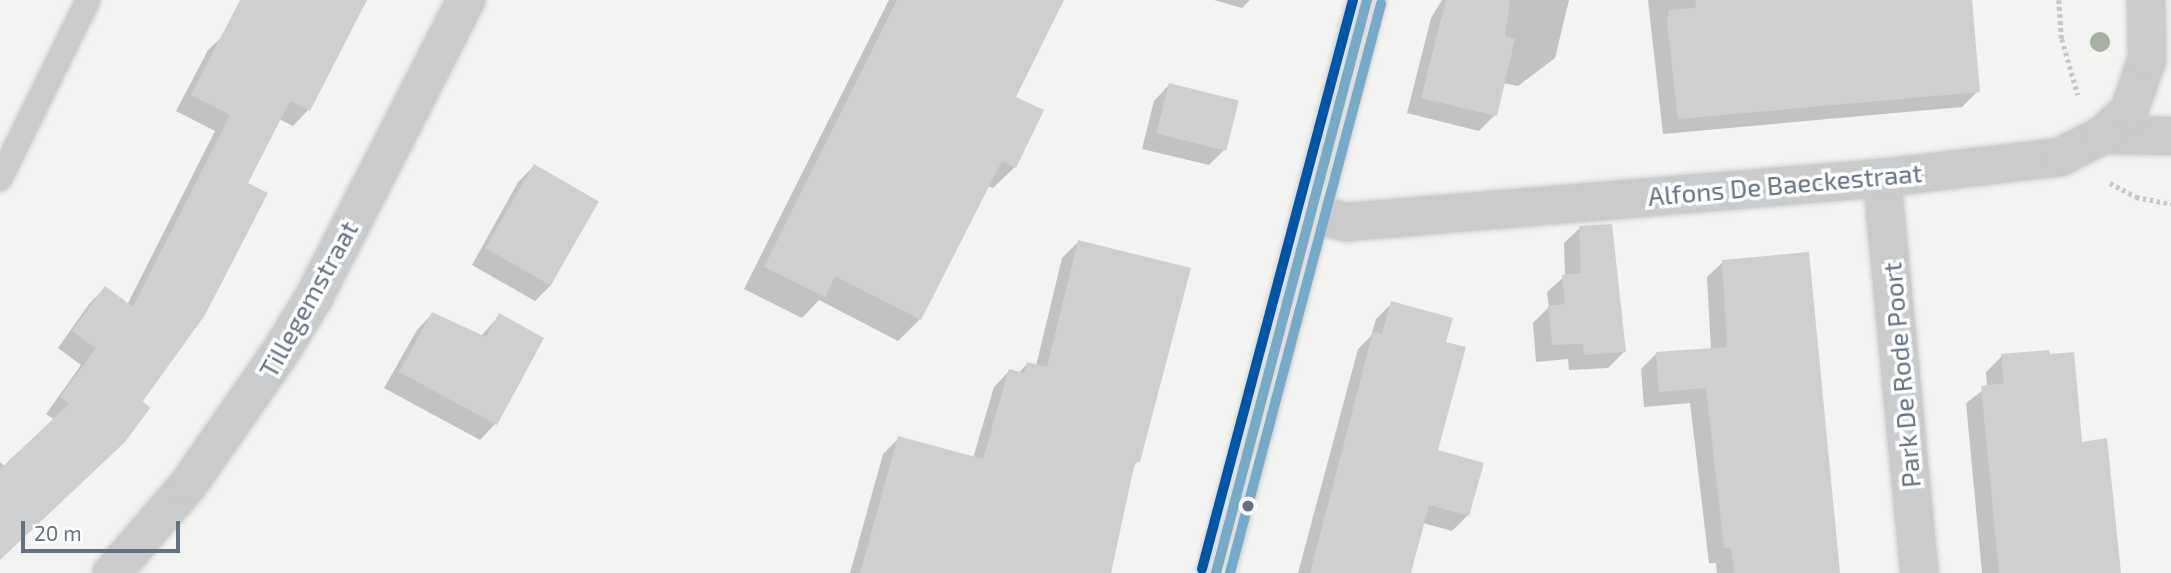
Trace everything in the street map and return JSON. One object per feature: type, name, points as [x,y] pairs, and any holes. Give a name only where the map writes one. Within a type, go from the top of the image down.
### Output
[{"type":"street","name":"Tillegemstraat","points":[[112,573],[216,448],[284,347],[466,0]]},
{"type":"street","points":[[1216,573],[1314,214],[1367,0]]},
{"type":"street","name":"Alfons De Baeckestraat","points":[[1314,214],[1348,222],[1882,178],[2060,157],[2103,135],[2129,111],[2140,88],[2147,59],[2146,0]]},
{"type":"street","points":[[2103,135],[2171,136]]},
{"type":"street","name":"Park De Rode Poort","points":[[1882,178],[1919,573]]},
{"type":"lane","points":[[0,178],[88,0]]},
{"type":"building","points":[[240,0],[367,0],[310,111],[290,101],[248,183],[268,193],[205,315],[143,401],[150,408],[125,442],[0,560],[0,469],[69,404],[60,397],[96,348],[72,331],[105,286],[133,307],[230,115],[191,95]]},
{"type":"building","points":[[897,0],[1064,0],[1016,97],[1044,110],[1016,168],[1002,161],[921,320],[835,276],[825,297],[764,267]]},
{"type":"building","points":[[1446,0],[1510,0],[1505,36],[1515,39],[1497,116],[1421,98]]},
{"type":"building","points":[[1695,0],[1972,0],[1980,92],[1678,119],[1667,22],[1669,10],[1696,8]]},
{"type":"building","points":[[1169,83],[1239,100],[1226,151],[1156,133]]},
{"type":"building","points":[[534,164],[599,202],[550,286],[486,248]]},
{"type":"building","points":[[1612,224],[1626,352],[1584,355],[1583,344],[1552,345],[1548,306],[1565,304],[1562,275],[1581,273],[1579,226]]},
{"type":"building","points":[[1078,240],[1191,268],[1140,462],[1135,462],[1111,573],[860,573],[898,436],[983,459],[1009,369],[1024,373],[1027,362],[1047,367]]},
{"type":"building","points":[[1809,252],[1840,573],[1734,573],[1731,548],[1724,548],[1706,388],[1659,392],[1656,352],[1727,347],[1722,260]]},
{"type":"building","points":[[1391,301],[1453,318],[1446,342],[1466,347],[1438,450],[1484,463],[1469,516],[1429,505],[1411,573],[1310,573],[1373,332],[1382,334]]},
{"type":"building","points":[[432,312],[486,337],[499,313],[544,338],[497,425],[399,372]]},
{"type":"building","points":[[2049,350],[2050,354],[2074,352],[2082,442],[2107,438],[2121,573],[1999,573],[1981,386],[2004,383],[2001,354]]},
{"type":"transit line","points":[[1202,569],[1353,0]]},
{"type":"transit line","points":[[1216,573],[1367,0]]},
{"type":"transit line","points":[[1230,573],[1381,4]]}]
